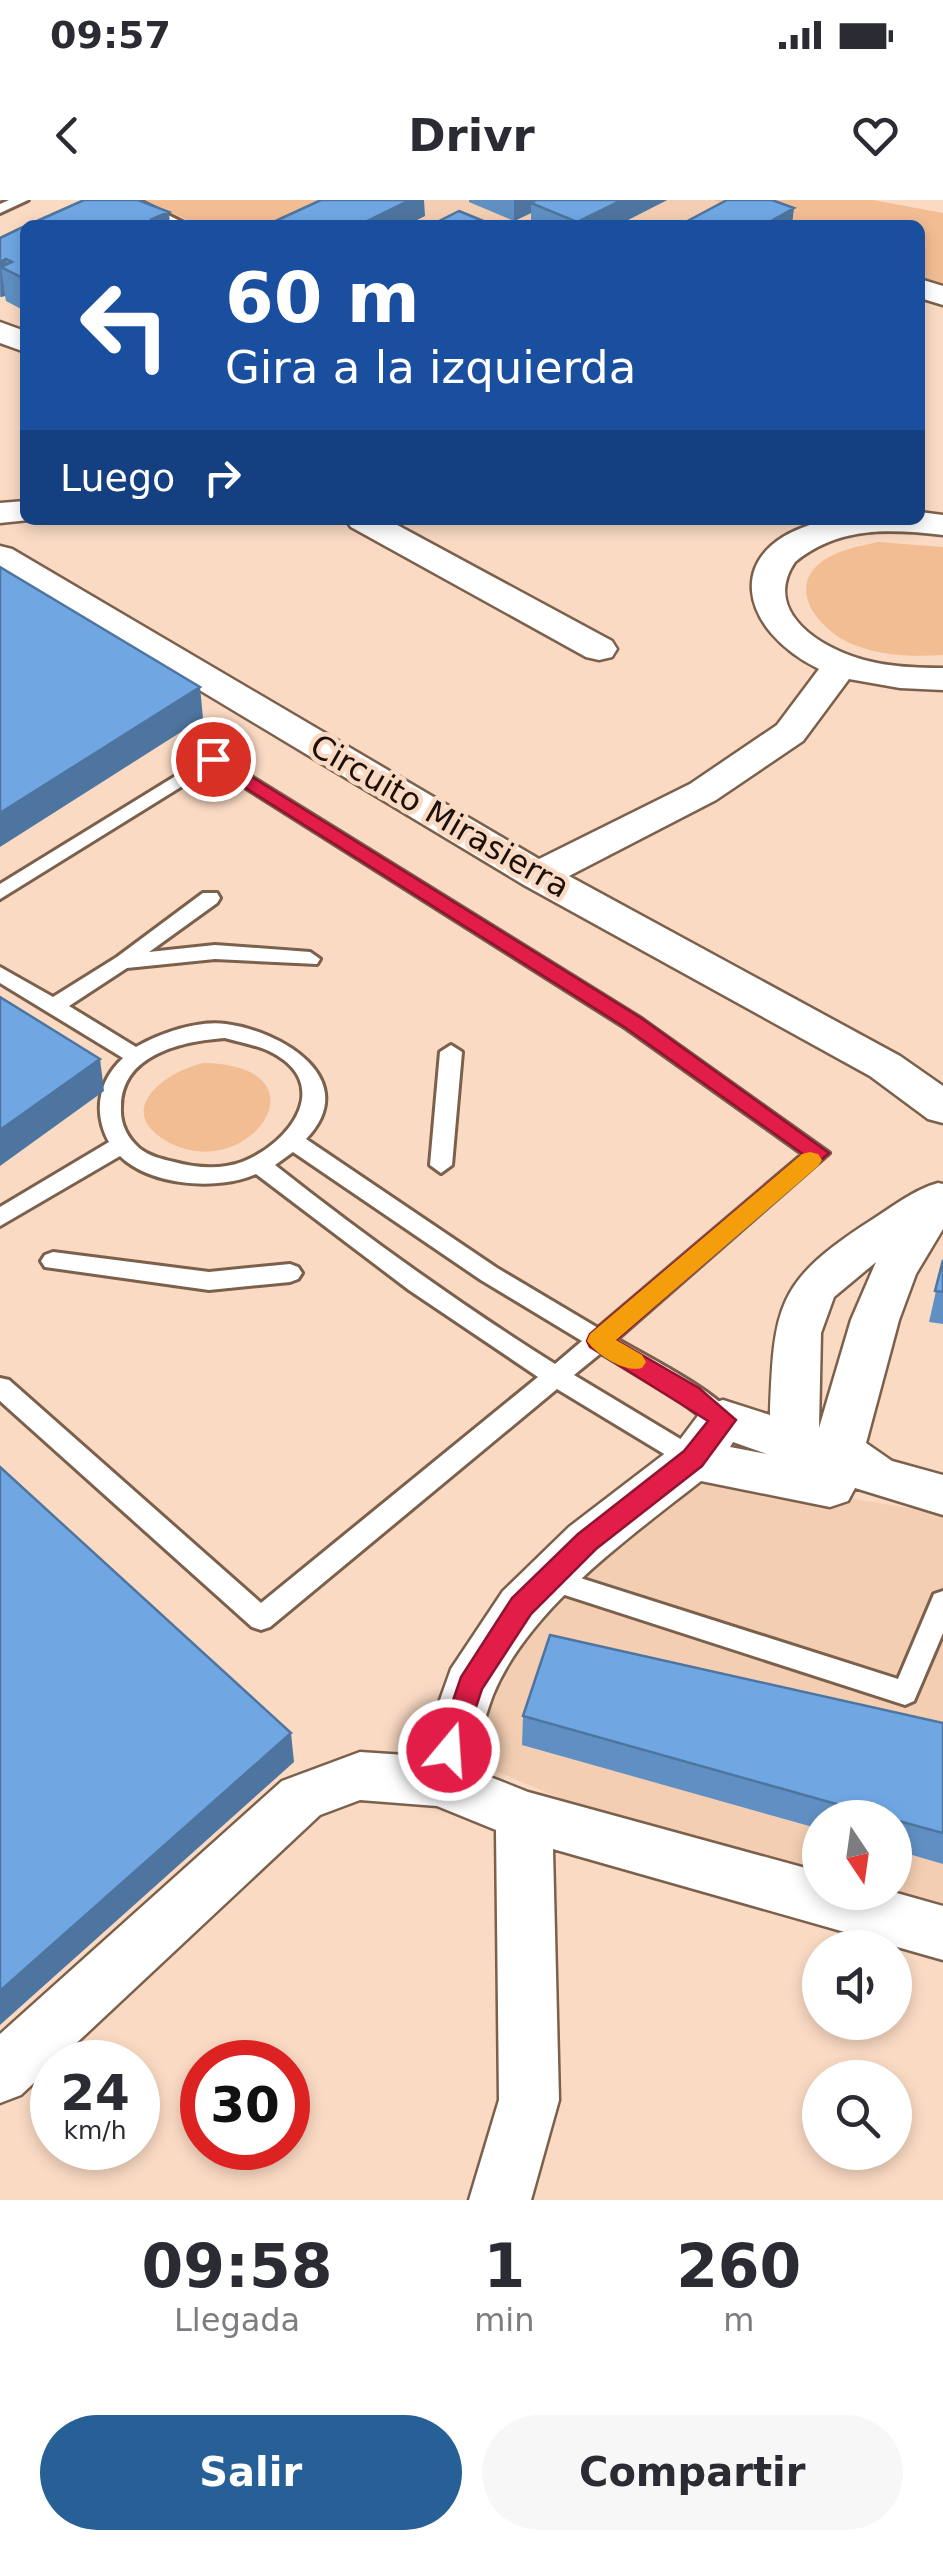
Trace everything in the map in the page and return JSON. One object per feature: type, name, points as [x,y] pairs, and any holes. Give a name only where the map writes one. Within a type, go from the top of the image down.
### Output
[{"type":"street","points":[[372,525],[599,649]]},
{"type":"street","points":[[792,525],[814,534]]},
{"type":"street","points":[[846,525],[814,534],[787,551],[770,572],[767,598],[778,623],[804,646],[841,665],[889,677],[943,679]]},
{"type":"street","name":"Circuito Mirasierra","points":[[0,556],[538,876],[886,1066],[943,1108]]},
{"type":"street","points":[[538,876],[703,792],[790,734],[841,665]]},
{"type":"street","name":"Circuito Mirasierra","points":[[886,1066],[943,1073]]},
{"type":"street","points":[[826,1467],[894,1272],[940,1196]]},
{"type":"street","points":[[826,1467],[797,1333],[814,1286],[940,1196]]},
{"type":"street","points":[[439,1782],[470,1685],[522,1606],[587,1542],[693,1458],[724,1420],[826,1467]]},
{"type":"street","points":[[693,1458],[826,1467],[943,1495]]},
{"type":"street","points":[[0,2074],[301,1798],[360,1776],[439,1782],[524,1816],[943,1934]]},
{"type":"street","points":[[500,2200],[528,2100],[524,1816]]},
{"type":"lane","points":[[0,209],[21,200]]},
{"type":"lane","points":[[127,200],[170,220]]},
{"type":"lane","points":[[0,893],[213,759],[633,1023],[818,1153],[599,1341],[261,1619],[0,1387]]},
{"type":"lane","points":[[52,1008],[210,898]]},
{"type":"lane","points":[[122,962],[215,952],[310,959]]},
{"type":"lane","points":[[0,974],[136,1057]]},
{"type":"lane","points":[[209,1032],[256,1036],[282,1047],[302,1064],[313,1085],[315,1108],[306,1130],[294,1142],[260,1166],[230,1175],[198,1177],[167,1172],[140,1161],[120,1144],[110,1127],[107,1108],[111,1089],[136,1057],[163,1042],[209,1032]]},
{"type":"lane","points":[[441,1165],[451,1052]]},
{"type":"lane","points":[[294,1142],[489,1274],[690,1395],[724,1420]]},
{"type":"lane","points":[[0,1218],[120,1144]]},
{"type":"lane","points":[[260,1166],[351,1238],[554,1377],[693,1458]]},
{"type":"lane","points":[[52,1261],[209,1282],[290,1273]]},
{"type":"lane","points":[[549,1578],[905,1693],[943,1602]]},
{"type":"shaded area","points":[[101,200],[712,200],[762,220],[146,220]]},
{"type":"shaded area","points":[[145,200],[363,200],[321,220],[188,220]]},
{"type":"shaded area","points":[[713,200],[873,200],[943,213],[943,284],[925,278],[925,220],[763,220]]},
{"type":"shaded area","points":[[878,542],[943,547],[943,655],[897,655],[852,644],[827,628],[810,606],[807,581],[814,569],[839,552]]},
{"type":"shaded area","points":[[203,1063],[242,1069],[264,1082],[270,1100],[265,1120],[249,1137],[226,1148],[198,1151],[168,1142],[152,1130],[144,1118],[144,1106],[160,1084]]},
{"type":"shaded area","points":[[690,1480],[762,1493],[844,1497],[943,1514],[943,1903],[912,1895],[912,1800],[802,1800],[802,1866],[584,1808],[457,1755],[510,1652],[544,1612]]},
{"type":"building","points":[[84,200],[138,200],[169,212],[154,220],[39,220]]},
{"type":"building","points":[[321,200],[410,200],[369,220],[278,220]]},
{"type":"building","points":[[536,200],[622,200],[581,220],[531,203]]},
{"type":"building","points":[[727,200],[772,200],[794,208],[773,220],[689,220]]},
{"type":"building","points":[[459,211],[481,220],[441,220]]},
{"type":"building","points":[[20,228],[20,276],[1,267],[12,262],[0,262],[0,238]]},
{"type":"building","points":[[0,567],[200,687],[0,813]]},
{"type":"building","points":[[0,997],[100,1059],[0,1130]]},
{"type":"building","points":[[943,1260],[943,1292],[935,1291]]},
{"type":"building","points":[[0,1467],[291,1733],[0,1991]]},
{"type":"building","points":[[550,1635],[943,1723],[943,1833],[912,1825],[912,1800],[822,1800],[523,1716]]},
{"type":"slow traffic","points":[[634,1362],[599,1341],[810,1160]]},
{"type":"route","points":[[213,759],[633,1023],[818,1153],[599,1341],[724,1420],[693,1458],[587,1542],[522,1606],[470,1685],[449,1750]]}]
